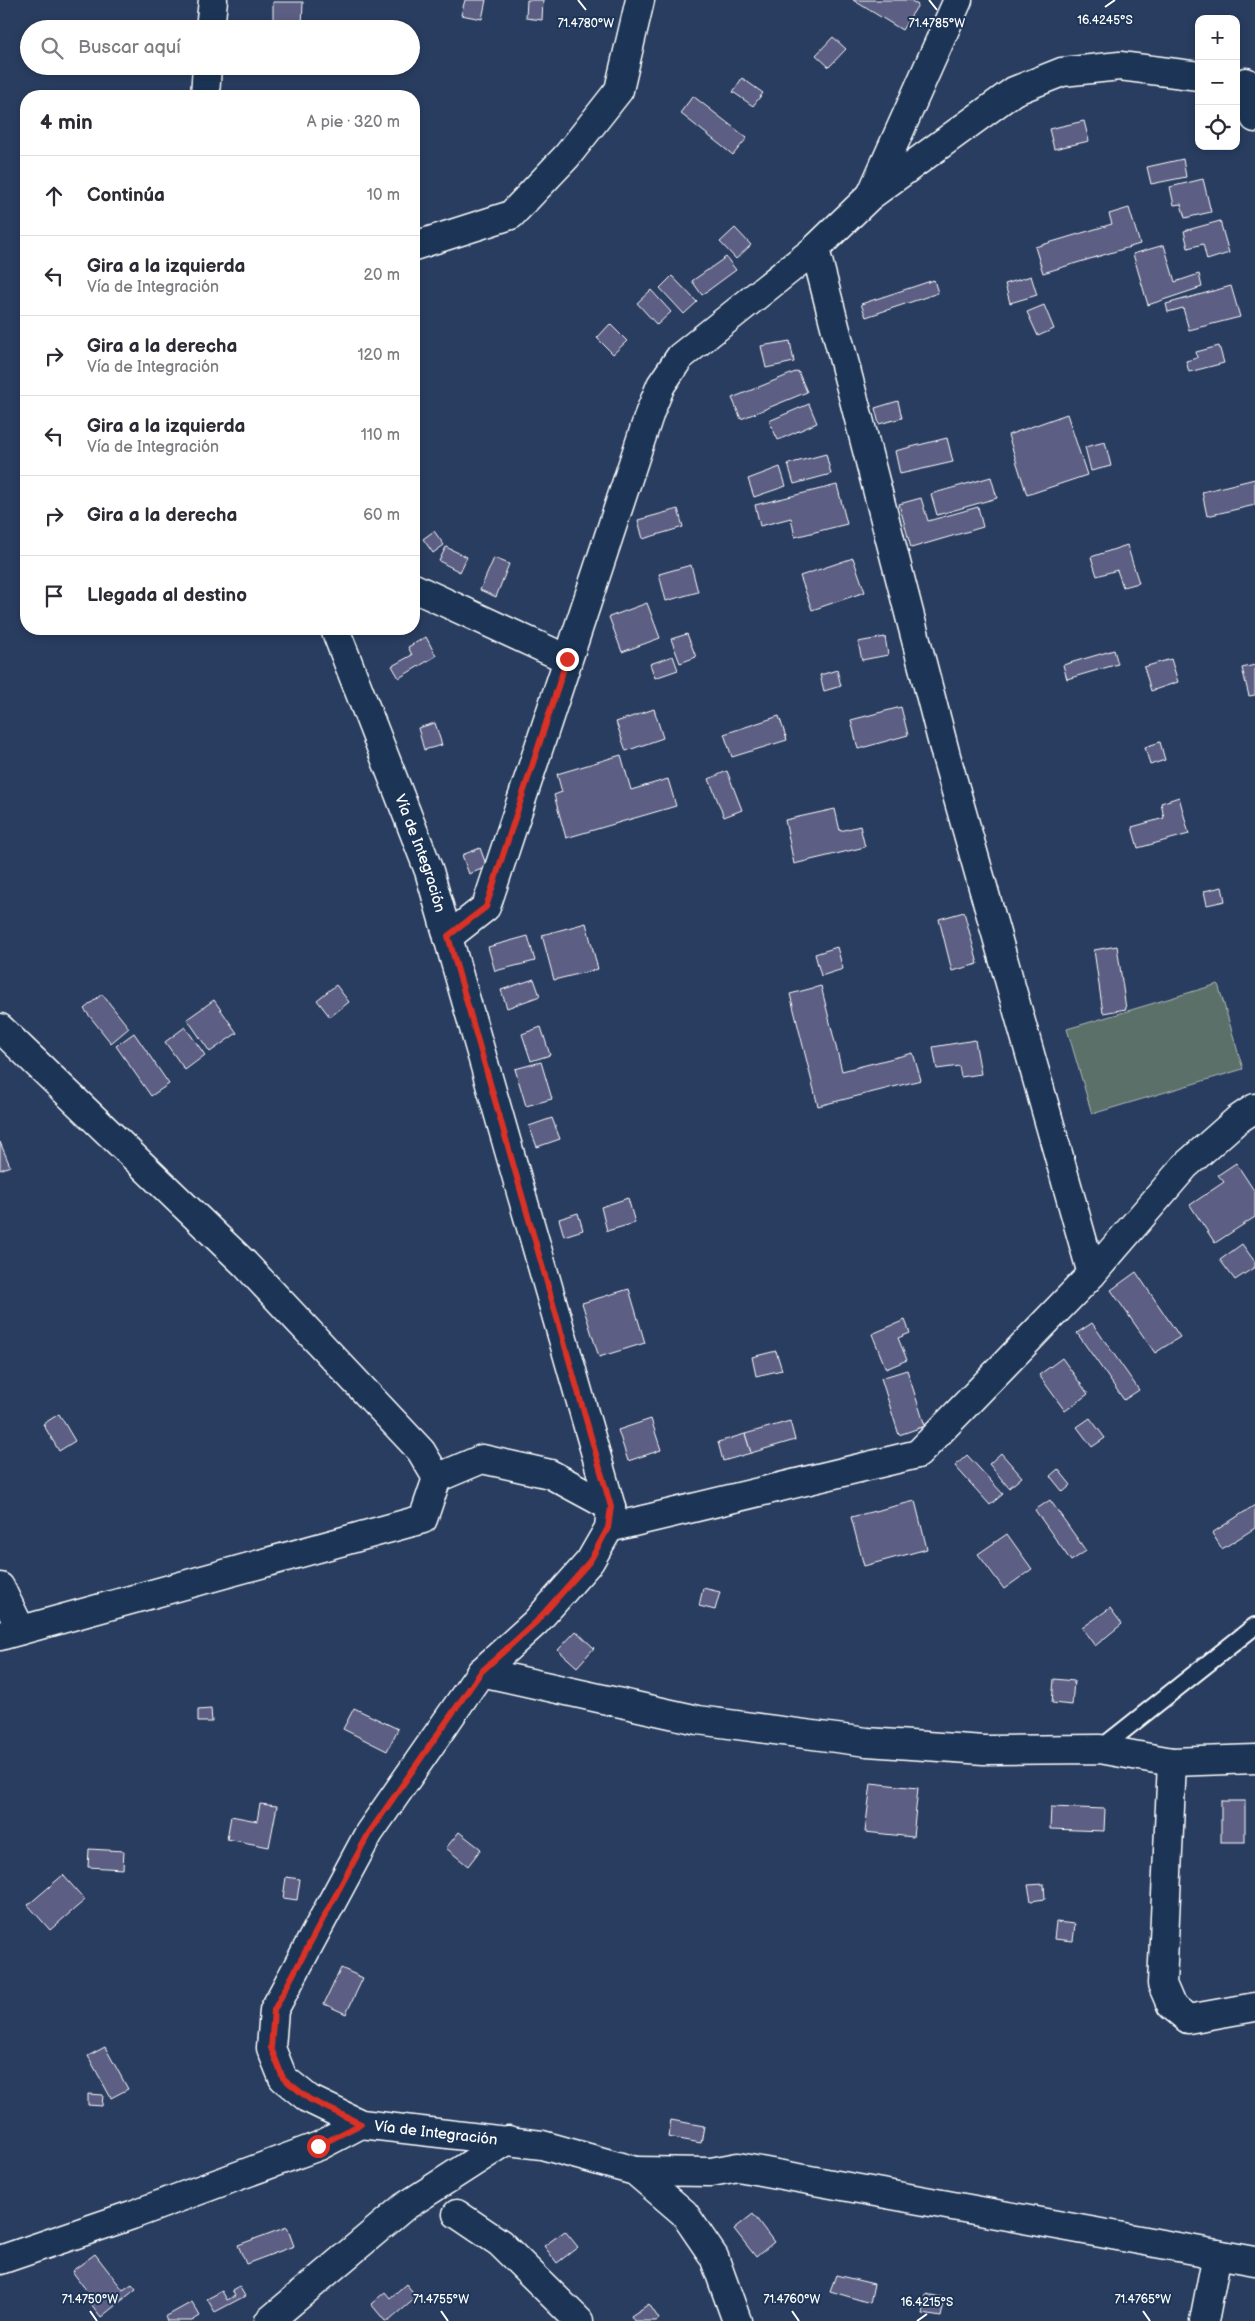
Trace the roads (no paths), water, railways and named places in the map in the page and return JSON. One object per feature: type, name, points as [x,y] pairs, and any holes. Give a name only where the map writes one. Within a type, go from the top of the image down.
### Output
[{"type":"street","points":[[211,20],[213,0]]},
{"type":"street","points":[[420,244],[511,215],[567,156],[619,90],[640,0]]},
{"type":"street","points":[[870,196],[958,0]]},
{"type":"street","points":[[448,936],[486,907],[567,659],[661,385],[680,357],[815,249],[870,196],[1014,91],[1062,72],[1120,66],[1195,75]]},
{"type":"street","points":[[206,90],[207,75]]},
{"type":"street","points":[[1246,82],[1255,118]]},
{"type":"street","points":[[815,249],[946,756],[1092,1274]]},
{"type":"street","points":[[420,591],[567,659]]},
{"type":"street","name":"Vía de Integración","points":[[338,635],[429,871],[610,1517],[590,1561],[536,1622],[481,1672],[369,1833],[274,2010],[271,2048],[283,2078],[309,2099],[361,2124],[542,2145],[636,2171],[684,2213],[714,2257],[738,2321]]},
{"type":"street","points":[[0,1028],[246,1264],[421,1451],[437,1478]]},
{"type":"street","points":[[0,1587],[10,1633],[423,1519],[437,1478],[482,1459],[550,1474],[610,1517],[918,1454],[1092,1274],[1185,1166],[1237,1120],[1255,1108]]},
{"type":"street","points":[[481,1672],[698,1720],[857,1740],[984,1750],[1100,1749],[1172,1762],[1255,1759]]},
{"type":"street","points":[[1172,1762],[1162,1984],[1171,2005],[1188,2020],[1255,2007]]},
{"type":"street","points":[[0,2260],[132,2215],[318,2146],[361,2124]]},
{"type":"street","points":[[269,2321],[404,2207],[508,2140]]},
{"type":"street","points":[[636,2171],[711,2172],[738,2167],[1255,2261]]},
{"type":"street","points":[[457,2214],[500,2243],[579,2321]]},
{"type":"street","points":[[1204,2321],[1217,2254]]},
{"type":"lane","points":[[1100,1749],[1255,1626]]}]
